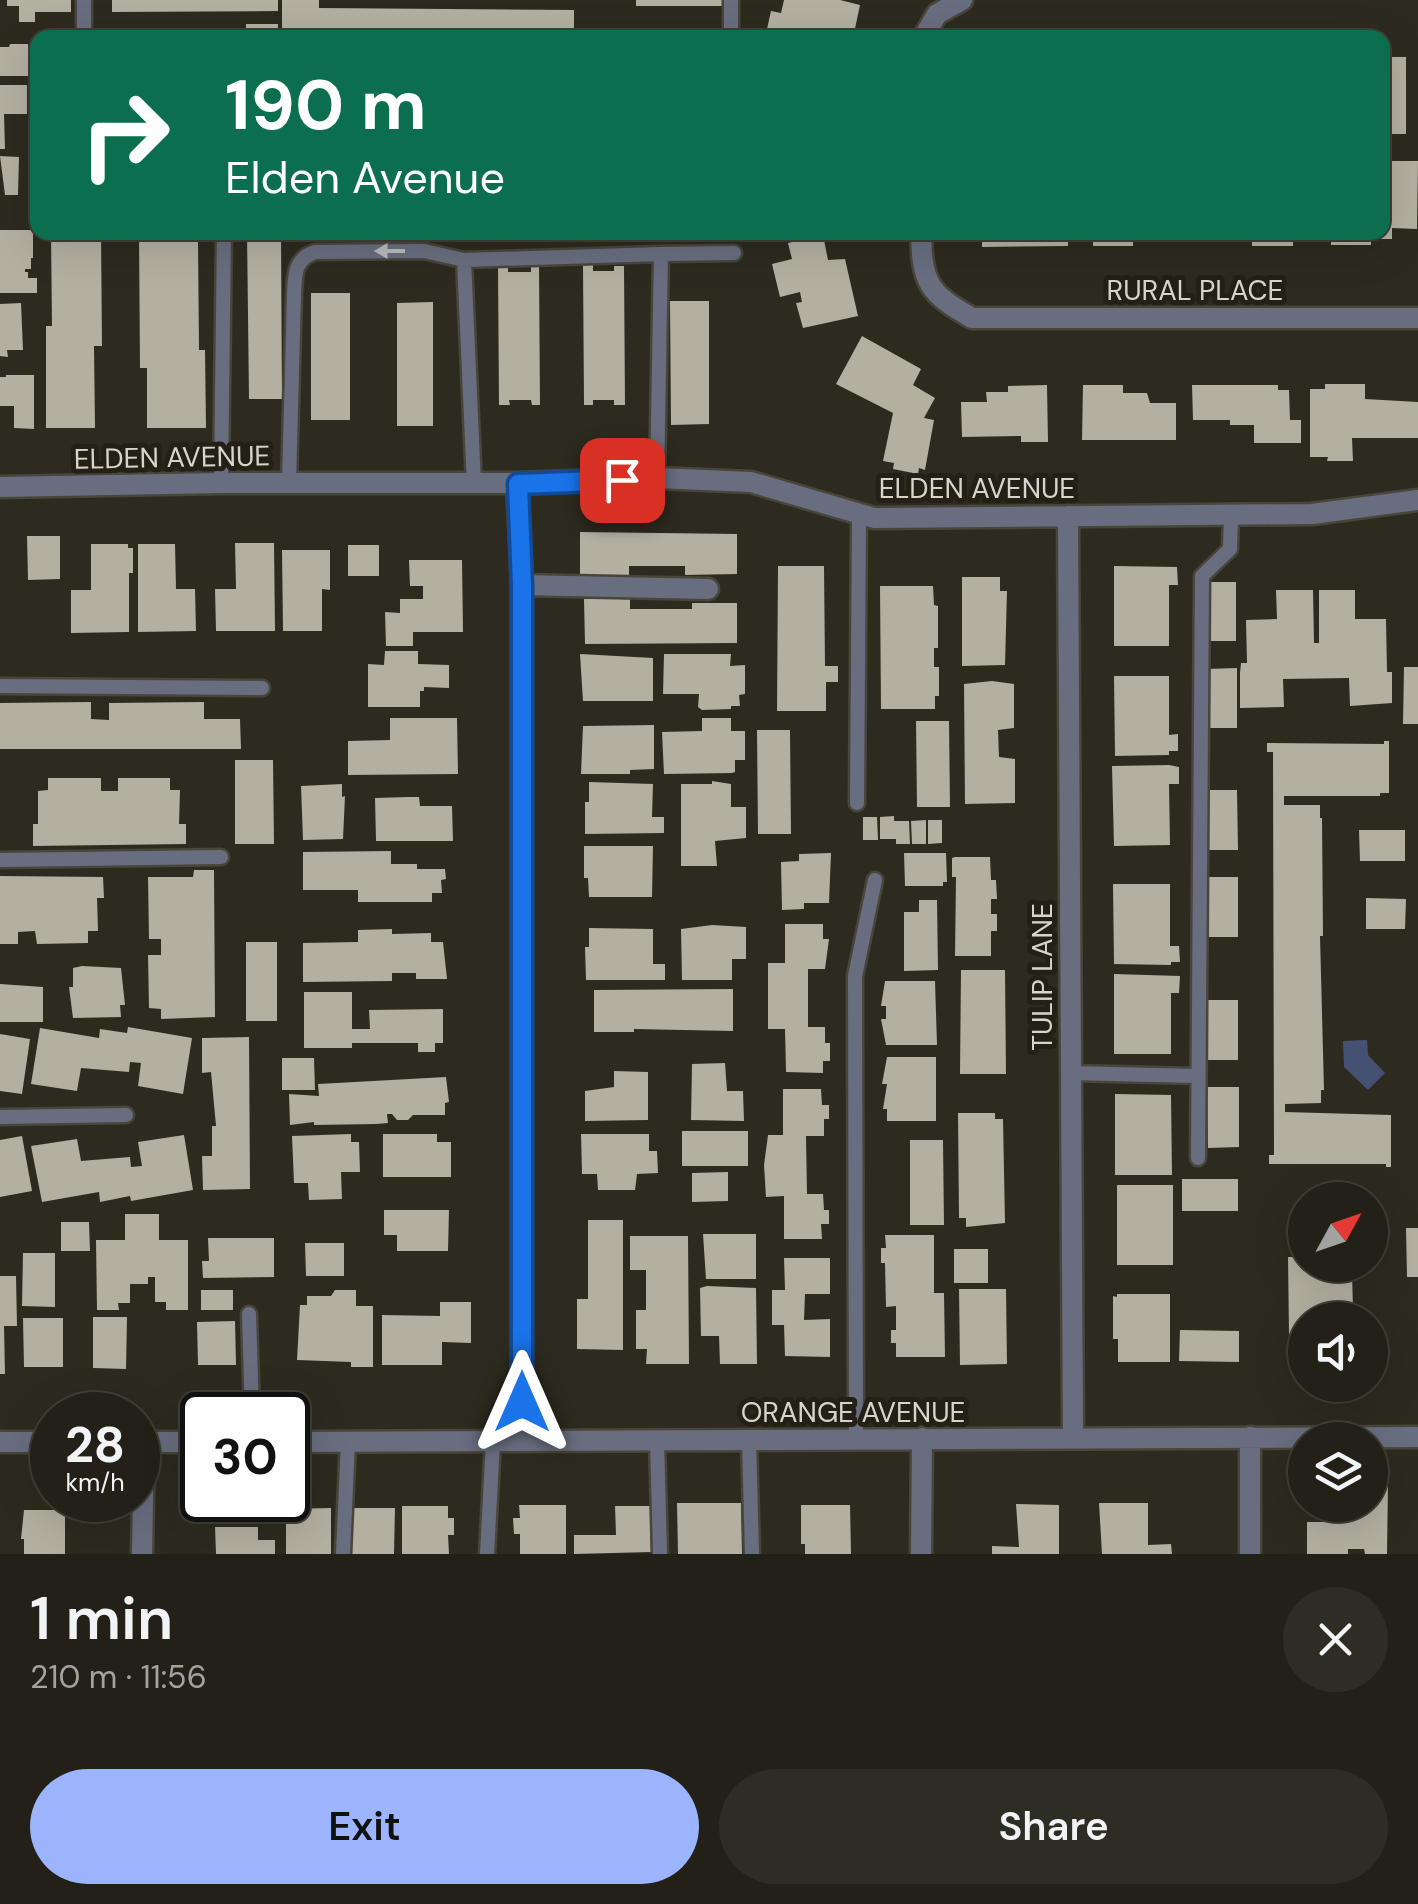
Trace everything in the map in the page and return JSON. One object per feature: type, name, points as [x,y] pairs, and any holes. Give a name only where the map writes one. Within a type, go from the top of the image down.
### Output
[{"type":"street","points":[[928,30],[937,14],[962,0]]},
{"type":"street","name":"RURAL PLACE","points":[[921,240],[922,268],[940,300],[972,318],[1418,318]]},
{"type":"street","name":"ELDEN AVENUE","points":[[0,487],[518,484],[657,478],[751,482],[874,518],[1312,514],[1418,500]]},
{"type":"street","points":[[518,484],[522,585],[522,1440]]},
{"type":"street","name":"TULIP LANE","points":[[1068,516],[1073,1438]]},
{"type":"street","points":[[522,585],[708,589]]},
{"type":"street","points":[[1250,1437],[1250,1554]]},
{"type":"street","name":"ORANGE AVENUE","points":[[310,1442],[1418,1437]]},
{"type":"street","points":[[922,1438],[922,1554]]},
{"type":"street","points":[[0,1442],[30,1442]]},
{"type":"street","points":[[142,1522],[142,1554]]},
{"type":"lane","points":[[84,0],[84,30]]},
{"type":"lane","points":[[730,0],[731,30]]},
{"type":"lane","points":[[221,483],[224,240]]},
{"type":"lane","points":[[289,483],[296,267],[304,256],[315,252],[424,251],[464,260],[734,252]]},
{"type":"lane","points":[[657,478],[661,254]]},
{"type":"lane","points":[[464,260],[474,484]]},
{"type":"lane","points":[[857,803],[859,513]]},
{"type":"lane","points":[[1198,1158],[1202,576],[1230,548],[1231,515]]},
{"type":"lane","points":[[0,686],[262,688]]},
{"type":"lane","points":[[0,860],[221,857]]},
{"type":"lane","points":[[856,1439],[855,976],[876,880]]},
{"type":"lane","points":[[1070,1074],[1197,1076]]},
{"type":"lane","points":[[0,1116],[126,1115]]},
{"type":"lane","points":[[248,1314],[251,1392]]},
{"type":"lane","points":[[487,1554],[493,1440]]},
{"type":"lane","points":[[656,1440],[660,1554]]},
{"type":"lane","points":[[749,1440],[752,1554]]},
{"type":"lane","points":[[343,1554],[348,1442]]},
{"type":"water","points":[[1367,1040],[1368,1055],[1385,1073],[1368,1090],[1344,1067],[1343,1041]]},
{"type":"building","points":[[7,0],[71,0],[71,12],[35,12],[35,22],[19,22],[19,6],[7,6]]},
{"type":"building","points":[[112,0],[278,0],[278,11],[112,12]]},
{"type":"building","points":[[282,0],[319,0],[319,8],[574,10],[574,30],[282,30]]},
{"type":"building","points":[[636,0],[724,0],[724,6],[636,6]]},
{"type":"building","points":[[784,0],[840,0],[860,5],[855,30],[767,30],[771,11],[781,13]]},
{"type":"building","points":[[246,24],[278,24],[278,30],[246,30]]},
{"type":"building","points":[[28,44],[29,76],[0,76],[0,47]]},
{"type":"building","points":[[1390,57],[1406,57],[1406,134],[1390,134]]},
{"type":"building","points":[[0,85],[27,85],[27,114],[4,114],[5,149],[0,149]]},
{"type":"building","points":[[0,156],[19,157],[18,195],[5,195]]},
{"type":"building","points":[[1390,161],[1418,161],[1417,229],[1392,228],[1392,239]]},
{"type":"building","points":[[0,230],[30,230],[33,258],[31,269],[25,272],[28,278],[37,278],[37,293],[0,293]]},
{"type":"building","points":[[51,240],[101,240],[102,346],[94,346],[95,428],[46,428],[46,326],[52,326]]},
{"type":"building","points":[[139,240],[205,240],[198,242],[199,350],[205,350],[206,428],[147,428],[147,368],[140,368]]},
{"type":"building","points":[[247,240],[281,240],[282,399],[249,399]]},
{"type":"building","points":[[824,240],[828,260],[845,259],[858,316],[803,328],[796,303],[802,302],[800,292],[780,297],[772,264],[792,259],[788,243]]},
{"type":"building","points":[[1068,240],[1068,246],[982,247],[982,241],[971,241]]},
{"type":"building","points":[[1093,240],[1133,240],[1133,246],[1093,246]]},
{"type":"building","points":[[1252,240],[1293,240],[1293,246],[1252,246]]},
{"type":"building","points":[[1331,240],[1371,240],[1371,245],[1331,245]]},
{"type":"building","points":[[583,265],[593,265],[593,271],[614,271],[614,266],[624,266],[625,405],[614,405],[614,400],[593,400],[593,405],[584,405]]},
{"type":"building","points":[[498,266],[508,266],[508,272],[531,272],[531,266],[539,266],[540,405],[532,405],[531,400],[509,400],[510,405],[499,405]]},
{"type":"building","points":[[311,293],[350,293],[350,420],[311,420]]},
{"type":"building","points":[[670,301],[709,301],[709,424],[671,425]]},
{"type":"building","points":[[433,302],[433,426],[397,426],[397,303]]},
{"type":"building","points":[[21,303],[23,350],[7,350],[8,357],[0,356],[0,304]]},
{"type":"building","points":[[862,336],[921,369],[913,385],[935,398],[924,418],[934,420],[925,470],[919,468],[918,474],[893,469],[894,463],[883,461],[893,413],[836,384]]},
{"type":"building","points":[[34,375],[34,429],[14,428],[14,406],[0,406],[0,377]]},
{"type":"building","points":[[1325,384],[1365,384],[1365,399],[1418,402],[1418,438],[1352,438],[1353,461],[1310,457],[1310,389],[1325,389]]},
{"type":"building","points":[[1047,385],[1048,442],[1021,442],[1021,436],[962,437],[961,402],[987,402],[986,392],[1008,392],[1008,386]]},
{"type":"building","points":[[1083,385],[1123,385],[1123,393],[1147,393],[1150,403],[1176,403],[1176,440],[1082,440]]},
{"type":"building","points":[[1192,385],[1278,385],[1278,390],[1289,390],[1290,420],[1301,420],[1301,443],[1254,443],[1254,425],[1230,425],[1230,420],[1193,420]]},
{"type":"building","points":[[580,532],[737,534],[737,574],[685,575],[685,566],[629,566],[629,576],[580,576]]},
{"type":"building","points":[[27,536],[60,536],[60,579],[28,580]]},
{"type":"building","points":[[235,543],[274,543],[275,631],[216,631],[215,589],[236,589]]},
{"type":"building","points":[[91,544],[128,544],[128,548],[133,548],[129,632],[71,633],[71,590],[91,590]]},
{"type":"building","points":[[138,544],[175,544],[176,589],[195,589],[196,631],[138,632]]},
{"type":"building","points":[[348,545],[379,545],[379,576],[348,576]]},
{"type":"building","points":[[282,550],[330,550],[330,590],[322,589],[322,631],[283,631]]},
{"type":"building","points":[[409,560],[462,560],[463,632],[413,632],[413,646],[386,646],[385,612],[400,613],[400,599],[423,599],[423,586],[410,586]]},
{"type":"building","points":[[778,566],[824,566],[825,666],[838,666],[838,682],[826,682],[826,711],[777,711]]},
{"type":"building","points":[[1114,566],[1177,567],[1178,585],[1169,585],[1169,646],[1114,646]]},
{"type":"building","points":[[962,577],[1000,577],[1000,591],[1007,591],[1005,665],[962,666]]},
{"type":"building","points":[[1205,582],[1236,582],[1236,641],[1206,641]]},
{"type":"building","points":[[880,586],[933,586],[934,605],[938,606],[934,667],[939,667],[935,709],[881,709]]},
{"type":"building","points":[[1276,590],[1313,590],[1314,643],[1319,643],[1319,590],[1355,590],[1355,619],[1386,619],[1392,703],[1350,706],[1349,678],[1283,679],[1284,707],[1240,708],[1241,663],[1247,663],[1246,620],[1277,619]]},
{"type":"building","points":[[584,599],[630,599],[630,609],[692,609],[692,603],[737,603],[737,643],[585,644]]},
{"type":"building","points":[[385,651],[418,651],[418,664],[449,665],[449,688],[424,687],[420,691],[420,707],[368,707],[368,664],[384,665]]},
{"type":"building","points":[[580,654],[653,658],[653,701],[583,701]]},
{"type":"building","points":[[664,654],[731,654],[730,666],[745,665],[745,694],[739,695],[740,706],[702,710],[698,707],[699,694],[663,694]]},
{"type":"building","points":[[1404,667],[1418,667],[1418,724],[1403,724]]},
{"type":"building","points":[[1237,668],[1237,728],[1207,728],[1206,669]]},
{"type":"building","points":[[1114,676],[1169,676],[1169,735],[1178,734],[1178,751],[1169,751],[1169,755],[1115,756]]},
{"type":"building","points":[[964,684],[1014,684],[1014,728],[998,730],[999,757],[1015,759],[1015,803],[965,804]]},
{"type":"building","points":[[91,702],[91,719],[109,720],[109,703],[204,702],[204,719],[240,719],[241,749],[0,749],[0,703]]},
{"type":"building","points":[[390,718],[457,718],[458,774],[348,775],[348,741],[390,740]]},
{"type":"building","points":[[702,718],[731,718],[731,731],[745,731],[745,760],[735,760],[732,773],[664,774],[662,732],[702,731]]},
{"type":"building","points":[[916,721],[949,721],[950,807],[917,807]]},
{"type":"building","points":[[654,725],[654,769],[630,770],[630,774],[581,774],[583,726]]},
{"type":"building","points":[[757,730],[790,730],[791,834],[758,834]]},
{"type":"building","points":[[1389,741],[1389,793],[1284,796],[1284,805],[1320,805],[1322,818],[1324,1090],[1321,1103],[1285,1104],[1285,1112],[1391,1115],[1391,1167],[1269,1164],[1269,1155],[1274,1155],[1273,752],[1267,752],[1267,743]]},
{"type":"building","points":[[235,760],[273,760],[274,844],[235,844]]},
{"type":"building","points":[[1112,766],[1179,767],[1179,784],[1169,784],[1170,845],[1114,846]]},
{"type":"building","points":[[48,778],[101,778],[101,791],[118,791],[118,778],[170,778],[170,790],[180,790],[179,824],[186,824],[186,844],[33,846],[38,791],[48,790]]},
{"type":"building","points":[[589,782],[653,784],[652,817],[664,817],[664,833],[585,834]]},
{"type":"building","points":[[342,784],[343,839],[303,840],[301,786]]},
{"type":"building","points":[[681,784],[731,784],[731,807],[746,807],[746,838],[715,841],[717,866],[681,866]]},
{"type":"building","points":[[1206,790],[1237,790],[1238,850],[1206,850]]},
{"type":"building","points":[[419,797],[420,806],[452,806],[453,841],[376,841],[375,798]]},
{"type":"building","points":[[894,816],[894,821],[909,821],[910,844],[880,839],[880,817]]},
{"type":"building","points":[[863,817],[877,817],[878,840],[863,840]]},
{"type":"building","points":[[926,820],[926,844],[912,844],[911,821]]},
{"type":"building","points":[[928,820],[942,820],[942,843],[928,844]]},
{"type":"building","points":[[1359,830],[1405,830],[1405,861],[1360,861]]},
{"type":"building","points":[[584,846],[653,846],[652,897],[589,897],[588,878],[584,878]]},
{"type":"building","points":[[391,851],[391,864],[445,869],[442,893],[432,893],[432,902],[358,902],[358,890],[303,890],[303,852]]},
{"type":"building","points":[[831,853],[829,903],[804,903],[804,909],[782,910],[781,862],[799,861],[799,854]]},
{"type":"building","points":[[904,853],[946,853],[947,882],[943,886],[905,886]]},
{"type":"building","points":[[955,857],[990,857],[997,899],[991,899],[991,914],[997,914],[997,931],[991,931],[991,956],[955,956]]},
{"type":"building","points":[[194,870],[214,870],[215,1017],[161,1019],[161,1009],[149,1008],[148,955],[161,955],[161,939],[149,939],[148,877],[193,877]]},
{"type":"building","points":[[0,876],[103,877],[104,898],[97,898],[98,931],[88,931],[88,943],[37,944],[35,931],[18,932],[18,944],[0,944]]},
{"type":"building","points":[[1207,877],[1238,877],[1238,937],[1207,937]]},
{"type":"building","points":[[1113,884],[1170,884],[1170,946],[1179,946],[1180,962],[1114,964]]},
{"type":"building","points":[[1366,898],[1406,899],[1405,929],[1366,929]]},
{"type":"building","points":[[919,900],[937,900],[938,970],[904,971],[904,912],[919,912]]},
{"type":"building","points":[[785,924],[823,924],[823,939],[829,939],[825,969],[808,969],[808,1027],[825,1027],[825,1043],[830,1043],[830,1061],[823,1061],[823,1073],[786,1072],[785,1029],[768,1029],[768,963],[785,963]]},
{"type":"building","points":[[712,925],[746,927],[746,959],[732,959],[732,980],[682,980],[681,929]]},
{"type":"building","points":[[589,928],[653,929],[653,964],[665,964],[665,980],[586,980]]},
{"type":"building","points":[[392,929],[392,934],[431,933],[431,942],[443,942],[447,979],[416,979],[416,973],[392,973],[392,981],[303,982],[303,943],[358,942],[358,930]]},
{"type":"building","points":[[246,942],[277,942],[277,1021],[246,1021]]},
{"type":"building","points":[[73,968],[121,968],[125,1005],[120,1005],[121,1017],[73,1018],[69,987],[73,987]]},
{"type":"building","points":[[961,970],[1005,970],[1006,1074],[960,1074]]},
{"type":"building","points":[[1114,974],[1180,976],[1179,993],[1171,993],[1171,1054],[1114,1054]]},
{"type":"building","points":[[885,981],[935,981],[937,1045],[886,1045],[881,1019],[886,1019],[886,1006],[881,1006]]},
{"type":"building","points":[[0,984],[43,987],[43,1022],[0,1022]]},
{"type":"building","points":[[733,989],[733,1031],[594,1032],[594,990]]},
{"type":"building","points":[[304,992],[352,992],[352,1029],[370,1029],[369,1010],[443,1009],[443,1043],[435,1043],[435,1052],[418,1052],[418,1043],[304,1048]]},
{"type":"building","points":[[1207,1000],[1238,1000],[1238,1060],[1207,1060]]},
{"type":"building","points":[[128,1027],[192,1038],[183,1094],[138,1086],[141,1063],[130,1062],[129,1072],[81,1068],[77,1091],[31,1084],[40,1028],[99,1038],[100,1029],[127,1033]]},
{"type":"building","points":[[0,1034],[30,1039],[22,1094],[0,1091]]},
{"type":"building","points":[[249,1037],[250,1189],[203,1190],[202,1156],[212,1156],[212,1126],[216,1126],[211,1072],[202,1073],[202,1038]]},
{"type":"building","points":[[887,1057],[936,1057],[936,1121],[887,1121],[887,1109],[883,1109],[887,1084],[882,1084]]},
{"type":"building","points":[[282,1058],[314,1058],[315,1090],[282,1090]]},
{"type":"building","points":[[725,1063],[727,1091],[743,1091],[744,1121],[691,1120],[692,1064]]},
{"type":"building","points":[[614,1071],[648,1072],[648,1120],[585,1121],[585,1091],[614,1087]]},
{"type":"building","points":[[446,1077],[449,1102],[445,1103],[445,1115],[413,1115],[408,1120],[397,1120],[387,1114],[388,1123],[290,1125],[289,1094],[319,1096],[318,1084]]},
{"type":"building","points":[[1207,1087],[1239,1087],[1239,1147],[1208,1148]]},
{"type":"building","points":[[783,1089],[821,1089],[822,1105],[829,1105],[824,1136],[806,1136],[807,1194],[823,1194],[824,1210],[829,1210],[829,1224],[821,1224],[822,1239],[784,1239],[784,1196],[766,1197],[764,1165],[768,1135],[783,1135]]},
{"type":"building","points":[[1115,1094],[1171,1095],[1172,1175],[1115,1175]]},
{"type":"building","points":[[958,1113],[995,1113],[995,1119],[1003,1119],[1005,1223],[966,1227],[966,1218],[959,1218]]},
{"type":"building","points":[[682,1131],[748,1131],[748,1166],[682,1166]]},
{"type":"building","points":[[351,1134],[351,1142],[359,1142],[360,1172],[341,1172],[342,1199],[309,1200],[308,1183],[294,1183],[292,1136]]},
{"type":"building","points":[[383,1134],[437,1134],[437,1142],[451,1142],[451,1177],[383,1177]]},
{"type":"building","points":[[581,1134],[649,1134],[649,1151],[657,1151],[658,1173],[637,1174],[635,1190],[598,1190],[597,1174],[582,1174]]},
{"type":"building","points":[[184,1135],[193,1190],[131,1201],[130,1196],[100,1202],[99,1192],[42,1202],[31,1146],[77,1139],[81,1161],[130,1157],[131,1167],[142,1166],[138,1142]]},
{"type":"building","points":[[22,1136],[32,1191],[0,1197],[0,1140]]},
{"type":"building","points":[[910,1140],[943,1140],[944,1225],[910,1225]]},
{"type":"building","points":[[728,1172],[728,1201],[692,1202],[692,1173]]},
{"type":"building","points":[[1182,1179],[1238,1179],[1238,1211],[1182,1211]]},
{"type":"building","points":[[1117,1185],[1173,1185],[1173,1265],[1117,1265]]},
{"type":"building","points":[[384,1210],[449,1210],[448,1251],[397,1251],[397,1235],[384,1235]]},
{"type":"building","points":[[125,1214],[159,1214],[159,1240],[188,1240],[188,1310],[166,1310],[166,1302],[155,1302],[155,1277],[148,1277],[148,1284],[130,1284],[130,1303],[118,1303],[119,1310],[97,1310],[96,1240],[125,1240]]},
{"type":"building","points":[[588,1220],[623,1220],[623,1350],[577,1349],[577,1299],[588,1299]]},
{"type":"building","points":[[61,1222],[89,1222],[90,1251],[61,1251]]},
{"type":"building","points":[[1406,1228],[1418,1228],[1418,1277],[1407,1277]]},
{"type":"building","points":[[703,1234],[756,1234],[756,1279],[706,1279]]},
{"type":"building","points":[[885,1235],[934,1235],[934,1293],[944,1293],[945,1357],[896,1357],[891,1330],[896,1330],[896,1306],[886,1307],[885,1263],[881,1263]]},
{"type":"building","points":[[630,1236],[688,1236],[689,1364],[646,1364],[647,1349],[636,1349],[636,1310],[646,1310],[646,1270],[630,1270]]},
{"type":"building","points":[[208,1238],[274,1238],[274,1277],[203,1278],[202,1261],[209,1261]]},
{"type":"building","points":[[305,1243],[344,1243],[344,1276],[306,1276]]},
{"type":"building","points":[[954,1249],[988,1249],[988,1283],[954,1283]]},
{"type":"building","points":[[23,1253],[55,1253],[55,1307],[22,1306]]},
{"type":"building","points":[[784,1258],[830,1258],[830,1294],[805,1294],[804,1320],[830,1319],[830,1357],[785,1356],[784,1325],[772,1325],[772,1290],[785,1290]]},
{"type":"building","points":[[0,1276],[16,1276],[17,1326],[4,1326],[5,1374],[0,1374]]},
{"type":"building","points":[[1288,1282],[1352,1282],[1353,1302],[1289,1302]]},
{"type":"building","points":[[700,1288],[756,1288],[757,1364],[720,1364],[719,1336],[701,1336]]},
{"type":"building","points":[[959,1289],[1006,1289],[1007,1364],[960,1365]]},
{"type":"building","points":[[201,1290],[233,1290],[233,1310],[201,1310]]},
{"type":"building","points":[[335,1290],[356,1290],[356,1306],[373,1306],[373,1367],[297,1360],[300,1305],[307,1305],[307,1296],[331,1296]]},
{"type":"building","points":[[1170,1294],[1170,1362],[1118,1362],[1118,1339],[1113,1339],[1113,1296]]},
{"type":"building","points":[[440,1302],[471,1302],[471,1343],[442,1342],[442,1365],[382,1365],[382,1315],[440,1316]]},
{"type":"building","points":[[93,1317],[127,1317],[126,1369],[93,1368]]},
{"type":"building","points":[[23,1318],[63,1318],[63,1367],[24,1367]]},
{"type":"building","points":[[235,1321],[236,1365],[198,1365],[197,1322]]},
{"type":"building","points":[[1180,1330],[1239,1331],[1239,1362],[1179,1361]]},
{"type":"building","points":[[677,1503],[741,1503],[742,1554],[678,1554]]},
{"type":"building","points":[[1099,1503],[1148,1503],[1148,1545],[1171,1544],[1172,1554],[1102,1554]]},
{"type":"building","points":[[1016,1504],[1059,1505],[1059,1554],[992,1554],[992,1546],[1019,1547]]},
{"type":"building","points":[[519,1505],[566,1505],[566,1554],[520,1554],[520,1534],[514,1534],[513,1518],[520,1518]]},
{"type":"building","points":[[801,1505],[850,1505],[851,1554],[805,1554],[805,1544],[801,1544]]},
{"type":"building","points":[[402,1506],[448,1506],[448,1518],[454,1518],[454,1535],[448,1535],[449,1554],[402,1554]]},
{"type":"building","points":[[615,1506],[650,1506],[651,1552],[574,1554],[574,1535],[616,1535]]},
{"type":"building","points":[[310,1508],[331,1508],[331,1554],[286,1554],[286,1522],[310,1522]]},
{"type":"building","points":[[350,1508],[395,1508],[394,1554],[350,1554]]},
{"type":"building","points":[[24,1510],[30,1510],[30,1522],[65,1522],[65,1554],[24,1554]]},
{"type":"building","points":[[1307,1522],[1387,1522],[1387,1554],[1348,1549],[1348,1554],[1307,1554]]},
{"type":"building","points":[[215,1527],[258,1527],[258,1540],[275,1540],[275,1554],[216,1554]]},
{"type":"route","points":[[522,1402],[522,585],[518,484],[622,480]]}]
